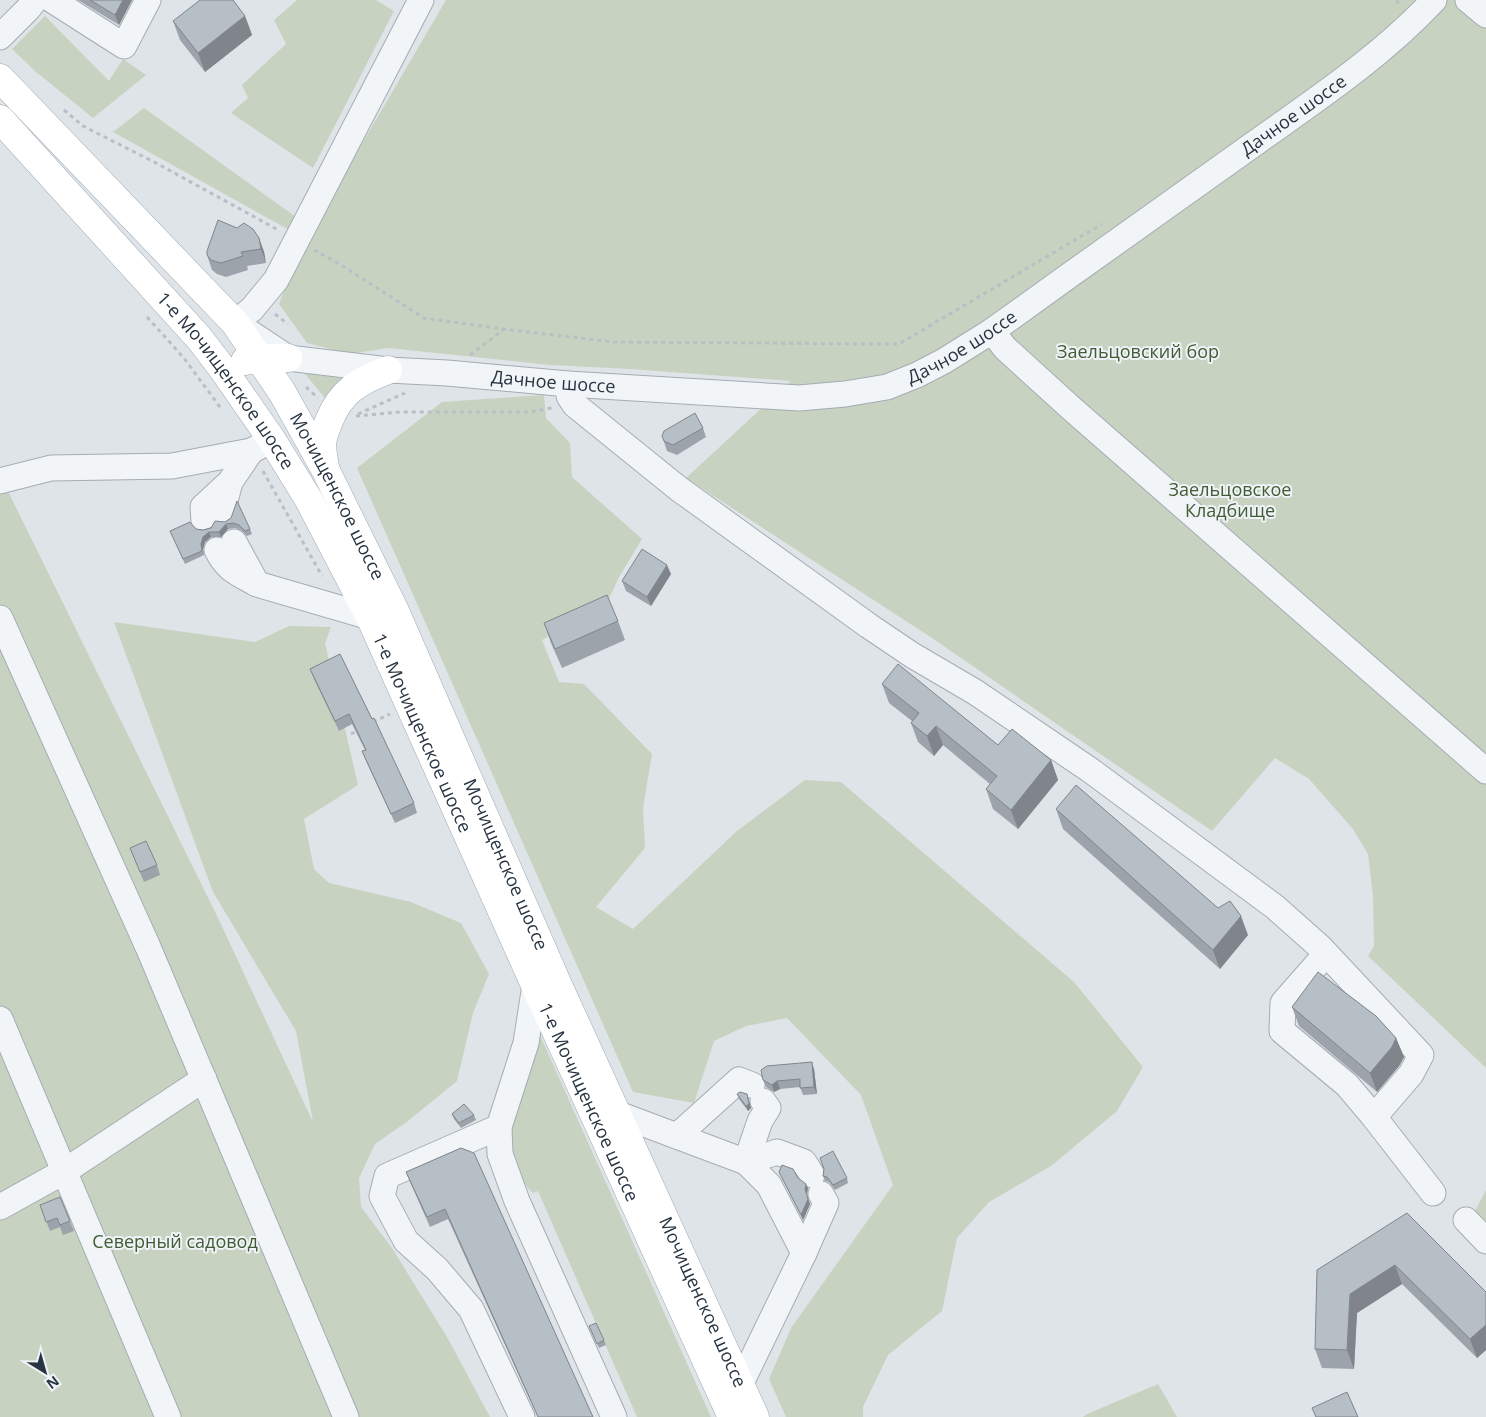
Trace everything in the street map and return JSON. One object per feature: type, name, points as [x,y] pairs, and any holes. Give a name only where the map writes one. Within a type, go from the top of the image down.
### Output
[{"type":"main road","name":"1-е Мочищенское шоссе","points":[[0,78],[235,323]]},
{"type":"main road","name":"1-е Мочищенское шоссе","points":[[0,119],[199,338],[222,368],[262,446],[308,500],[370,618],[732,1417]]},
{"type":"main road","name":"Мочищенское шоссе","points":[[235,323],[282,392],[326,471],[396,611],[558,985],[755,1417]]},
{"type":"main road","points":[[222,368],[259,358],[288,358]]},
{"type":"main road","points":[[326,471],[322,443],[338,402],[348,391],[366,378],[388,370]]},
{"type":"street","points":[[0,37],[28,9],[34,0]]},
{"type":"street","points":[[52,0],[124,46],[148,0]]},
{"type":"street","points":[[288,358],[235,323],[252,309],[276,280],[422,0]]},
{"type":"street","name":"Дачное шоссе","points":[[288,358],[388,370],[447,373],[572,394],[799,398],[844,394],[887,387],[917,376],[992,331],[1356,68],[1406,29],[1434,0]]},
{"type":"street","points":[[1468,0],[1486,15]]},
{"type":"street","points":[[992,331],[1005,348],[1071,408],[1486,771]]},
{"type":"street","points":[[572,394],[679,489],[869,626],[912,655],[975,692],[1090,770],[1275,907],[1320,947],[1421,1055],[1411,1074],[1374,1117]]},
{"type":"street","points":[[0,481],[52,468],[172,466],[262,446]]},
{"type":"street","points":[[213,517],[230,482],[262,446]]},
{"type":"street","points":[[225,546],[257,584],[370,618]]},
{"type":"street","points":[[0,618],[148,947],[346,1417]]},
{"type":"street","points":[[1326,954],[1283,1003],[1282,1030],[1347,1085],[1433,1193]]},
{"type":"street","points":[[535,985],[526,1043],[499,1127],[500,1154],[517,1201],[614,1417]]},
{"type":"street","points":[[0,1019],[168,1417]]},
{"type":"street","points":[[0,1207],[65,1171],[204,1078]]},
{"type":"street","points":[[677,1136],[739,1080],[758,1093],[768,1108],[760,1121],[746,1162]]},
{"type":"street","points":[[618,1114],[746,1162],[769,1185],[804,1253]]},
{"type":"street","points":[[499,1127],[387,1176],[382,1196],[406,1241],[437,1269],[471,1309],[522,1417]]},
{"type":"street","points":[[740,1385],[826,1203],[804,1162],[777,1152],[746,1162]]},
{"type":"street","points":[[1466,1220],[1486,1240]]},
{"type":"path","points":[[1400,11],[1404,5]]},
{"type":"path","points":[[62,109],[83,126],[158,164],[338,263],[424,318],[613,342],[899,344],[1107,221]]},
{"type":"path","points":[[145,314],[183,357],[225,413]]},
{"type":"path","points":[[301,382],[333,411],[353,417],[400,412],[530,412],[572,394]]},
{"type":"path","points":[[351,734],[395,712]]},
{"type":"green space","points":[[297,0],[376,0],[394,11],[313,168],[231,113],[248,98],[242,85],[286,44],[274,20]]},
{"type":"green space","name":"Заельцовский бор","points":[[446,0],[1486,0],[1486,1068],[1368,956],[1374,946],[1373,896],[1368,854],[1353,829],[1309,779],[1275,758],[1212,831],[932,638],[686,478],[791,381],[550,365],[388,348],[350,354],[307,343],[279,304],[298,253]]},
{"type":"green space","points":[[45,16],[109,81],[123,59],[146,75],[93,118],[35,71],[12,49]]},
{"type":"green space","points":[[144,108],[296,217],[291,231],[113,132]]},
{"type":"green space","points":[[343,373],[346,375],[330,404],[305,374]]},
{"type":"green space","points":[[544,395],[546,418],[570,443],[572,477],[642,539],[618,579],[609,599],[599,609],[542,640],[559,682],[584,684],[652,754],[643,808],[645,848],[596,907],[633,929],[737,831],[805,780],[841,782],[1074,982],[1143,1067],[1117,1111],[1051,1166],[989,1202],[957,1238],[942,1311],[888,1355],[863,1407],[863,1417],[786,1417],[769,1379],[791,1328],[893,1185],[861,1095],[787,1018],[746,1026],[714,1041],[694,1103],[633,1092],[357,468],[442,402]]},
{"type":"green space","name":"Северный садовод","points":[[0,475],[219,920],[313,1122],[296,1031],[213,892],[114,622],[255,642],[289,626],[331,627],[325,643],[358,785],[304,819],[314,869],[329,883],[411,902],[461,923],[489,974],[473,1013],[457,1081],[408,1121],[375,1144],[359,1178],[361,1207],[392,1248],[447,1337],[490,1417],[0,1417]]},
{"type":"green space","points":[[539,1033],[711,1417],[637,1417],[538,1191],[533,1193],[524,1184],[512,1156],[509,1132]]},
{"type":"green space","points":[[1486,1190],[1486,1230],[1472,1217]]},
{"type":"green space","points":[[1158,1384],[1177,1417],[1083,1417],[1087,1414]]},
{"type":"building","points":[[90,0],[123,0],[115,15]]},
{"type":"building","points":[[200,0],[233,0],[245,16],[198,53],[173,21]]},
{"type":"building","points":[[218,220],[237,228],[244,223],[253,229],[259,238],[261,249],[241,252],[243,256],[221,263],[211,260],[207,255],[207,251]]},
{"type":"building","points":[[695,413],[703,428],[673,445],[664,441],[662,436],[664,431]]},
{"type":"building","points":[[237,501],[250,529],[245,531],[239,525],[233,523],[226,524],[219,532],[209,532],[203,537],[202,551],[183,559],[170,531],[190,522],[196,529],[203,530],[211,528],[215,521],[225,522],[231,518]]},
{"type":"building","points":[[642,549],[667,565],[647,597],[622,581]]},
{"type":"building","points":[[607,595],[618,621],[555,649],[544,623]]},
{"type":"building","points":[[340,654],[372,719],[374,718],[414,803],[391,814],[362,751],[366,750],[349,714],[335,721],[310,669]]},
{"type":"building","points":[[898,664],[998,745],[1012,729],[1051,760],[1011,810],[986,789],[997,776],[936,726],[927,736],[911,723],[919,713],[882,684]]},
{"type":"building","points":[[1076,785],[1218,908],[1230,901],[1241,916],[1213,950],[1056,809]]},
{"type":"building","points":[[146,841],[157,865],[140,872],[130,848]]},
{"type":"building","points":[[1318,972],[1376,1016],[1396,1038],[1392,1047],[1370,1073],[1292,1007]]},
{"type":"building","points":[[812,1062],[814,1087],[800,1088],[800,1079],[777,1081],[772,1085],[763,1080],[761,1070],[767,1066]]},
{"type":"building","points":[[740,1092],[747,1094],[749,1104],[746,1106],[737,1094]]},
{"type":"building","points":[[464,1104],[474,1115],[459,1123],[452,1114]]},
{"type":"building","points":[[461,1148],[474,1153],[593,1417],[538,1417],[445,1209],[427,1217],[406,1172]]},
{"type":"building","points":[[833,1151],[847,1178],[833,1185],[827,1177],[823,1176],[824,1169],[820,1158]]},
{"type":"building","points":[[782,1165],[793,1169],[798,1178],[806,1184],[805,1189],[808,1199],[801,1215],[779,1172]]},
{"type":"building","points":[[60,1197],[70,1221],[60,1225],[57,1218],[46,1222],[40,1205]]},
{"type":"building","points":[[1407,1213],[1486,1292],[1486,1325],[1470,1339],[1395,1265],[1350,1294],[1347,1350],[1315,1349],[1317,1270]]},
{"type":"building","points":[[596,1323],[604,1340],[597,1344],[589,1326]]},
{"type":"building","points":[[1347,1392],[1358,1417],[1316,1417],[1312,1408]]},
{"type":"park label","name":"Заельцовское Кладбище","points":[[1230,500]]}]
